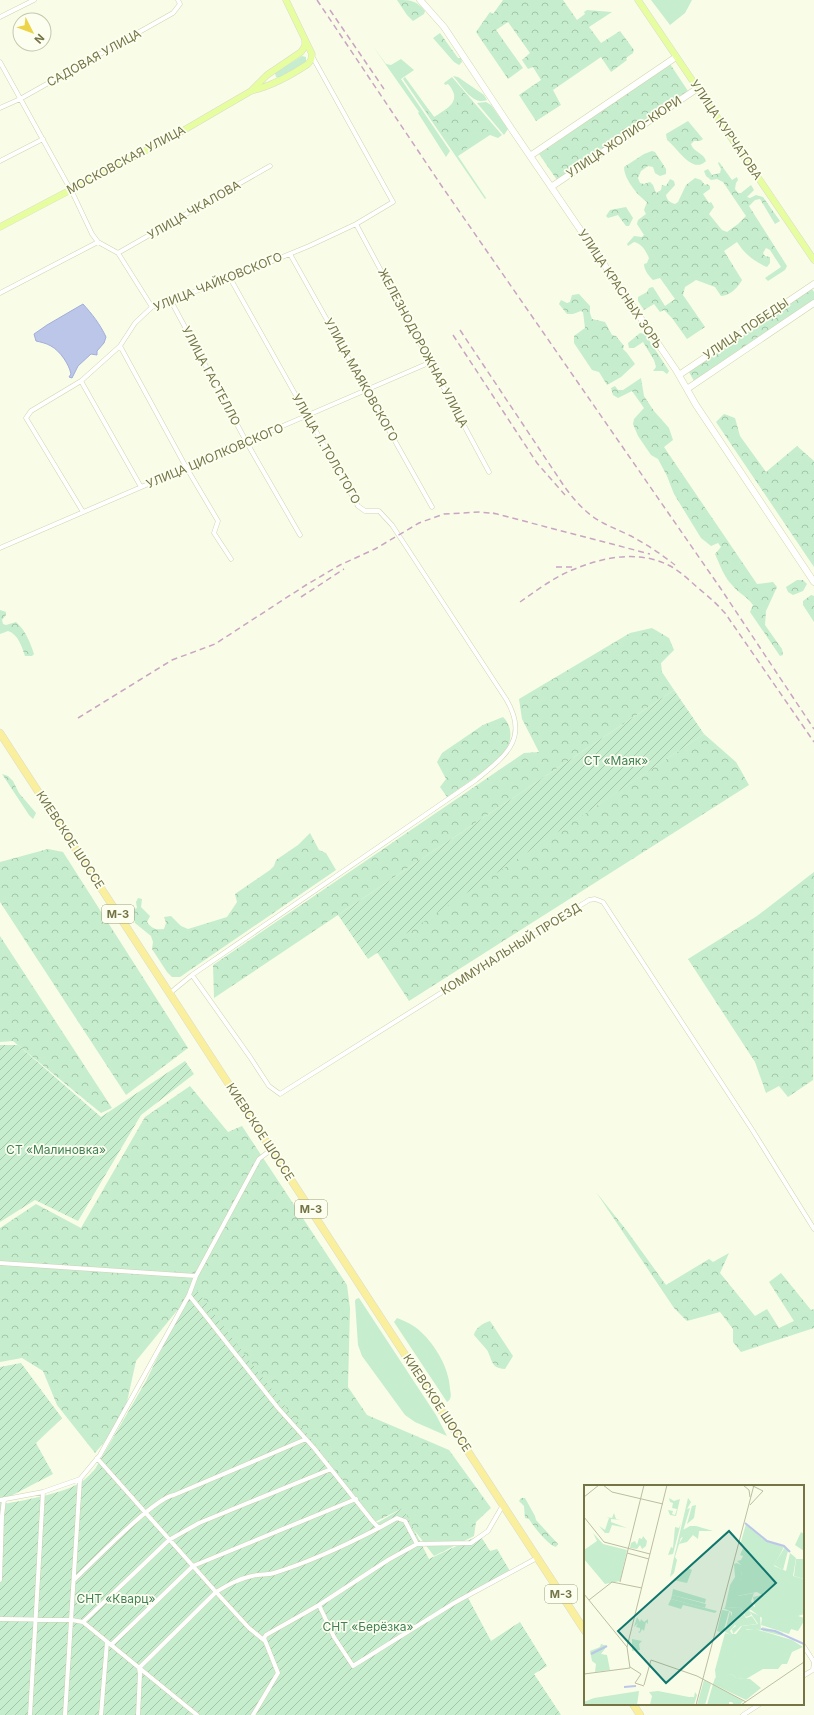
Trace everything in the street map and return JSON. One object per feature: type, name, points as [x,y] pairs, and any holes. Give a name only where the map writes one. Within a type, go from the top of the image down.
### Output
[{"type":"highway","name":"КИЕВСКОЕ ШОССЕ","points":[[0,733],[584,1629]]},
{"type":"highway","points":[[634,1705],[640,1715]]},
{"type":"main road","points":[[286,0],[312,54],[311,60],[308,64]]},
{"type":"main road","name":"УЛИЦА КУРЧАТОВА","points":[[638,0],[814,260]]},
{"type":"main road","points":[[301,52],[305,46],[305,41]]},
{"type":"main road","points":[[301,52],[308,52],[312,54]]},
{"type":"main road","name":"МОСКОВСКАЯ УЛИЦА","points":[[0,227],[179,133],[251,91],[272,72],[301,52]]},
{"type":"main road","name":"МОСКОВСКАЯ УЛИЦА","points":[[251,91],[264,88],[308,64]]},
{"type":"main road","points":[[272,72],[274,78],[280,80]]},
{"type":"street","points":[[0,17],[34,0]]},
{"type":"street","name":"САДОВАЯ УЛИЦА","points":[[0,108],[20,99],[173,13],[180,4],[178,0]]},
{"type":"street","name":"УЛИЦА КРАСНЫХ ЗОРЬ","points":[[420,0],[444,27],[679,375],[696,405],[814,582]]},
{"type":"street","points":[[312,54],[317,66]]},
{"type":"street","points":[[530,156],[676,57]]},
{"type":"street","points":[[0,62],[43,139],[92,234],[98,242],[118,253],[152,307]]},
{"type":"street","points":[[308,64],[317,66]]},
{"type":"street","name":"УЛИЦА ЧАЙКОВСКОГО","points":[[83,512],[26,418],[31,411],[81,381],[120,346],[135,323],[152,307],[290,254],[356,224],[393,202],[317,66]]},
{"type":"street","name":"УЛИЦА ЖОЛИО-КЮРИ","points":[[551,187],[698,88]]},
{"type":"street","points":[[0,161],[43,139]]},
{"type":"street","name":"УЛИЦА ЧКАЛОВА","points":[[118,253],[270,166]]},
{"type":"street","name":"ЖЕЛЕЗНОДОРОЖНАЯ УЛИЦА","points":[[356,224],[489,472]]},
{"type":"street","points":[[0,293],[98,242]]},
{"type":"street","name":"УЛИЦА МАЯКОВСКОГО","points":[[290,254],[368,390],[432,507]]},
{"type":"street","name":"УЛИЦА Л.ТОЛСТОГО","points":[[192,976],[476,780],[502,758],[510,748],[516,723],[512,709],[506,699],[392,525],[379,511],[365,511],[358,506],[230,278]]},
{"type":"street","name":"УЛИЦА ПОБЕДЫ","points":[[679,375],[814,284]]},
{"type":"street","name":"УЛИЦА ГАСТЕЛЛО","points":[[170,301],[247,443],[300,535]]},
{"type":"street","name":"УЛИЦА ПОБЕДЫ","points":[[687,390],[814,304]]},
{"type":"street","points":[[120,346],[186,468],[218,521],[214,533],[231,559]]},
{"type":"street","name":"УЛИЦА ЦИОЛКОВСКОГО","points":[[0,548],[247,443],[431,362]]},
{"type":"street","points":[[81,381],[141,487]]},
{"type":"street","name":"КОММУНАЛЬНЫЙ ПРОЕЗД","points":[[192,976],[269,1086],[280,1094],[589,900],[595,899],[603,902],[745,1118],[814,1229]]},
{"type":"street","points":[[170,993],[192,976]]},
{"type":"street","points":[[0,1580],[2,1500],[43,1492],[80,1479],[97,1458],[189,1295],[196,1276],[259,1159],[272,1149]]},
{"type":"street","points":[[0,1264],[196,1276]]},
{"type":"street","points":[[189,1295],[278,1408],[306,1439],[379,1528]]},
{"type":"street","points":[[75,1579],[145,1512],[168,1496],[181,1492],[306,1439]]},
{"type":"street","points":[[97,1458],[249,1628],[266,1642]]},
{"type":"street","points":[[83,1622],[169,1540],[199,1523],[331,1470]]},
{"type":"street","points":[[65,1715],[75,1579],[80,1479]]},
{"type":"street","points":[[30,1715],[43,1492]]},
{"type":"street","points":[[111,1645],[193,1566],[356,1499]]},
{"type":"street","points":[[252,1715],[278,1673],[264,1638],[266,1635],[319,1605],[388,1560],[417,1544],[471,1543],[488,1531],[503,1505]]},
{"type":"street","points":[[139,1668],[216,1592],[234,1581],[272,1573],[286,1568],[356,1540],[398,1518],[405,1521],[417,1544]]},
{"type":"street","points":[[319,1605],[334,1637],[353,1666],[454,1603],[537,1558]]},
{"type":"street","points":[[0,1619],[72,1620],[83,1622],[197,1715]]},
{"type":"street","points":[[101,1715],[106,1642]]},
{"type":"street","points":[[804,1647],[814,1662],[812,1670],[804,1675]]},
{"type":"street","points":[[138,1715],[139,1668]]},
{"type":"street","points":[[742,1715],[758,1705]]},
{"type":"green space","points":[[397,0],[416,3],[425,11],[424,14],[413,21]]},
{"type":"green space","points":[[503,0],[563,0],[577,20],[585,14],[584,12],[587,10],[612,12],[589,27],[601,43],[620,31],[634,50],[633,53],[626,58],[627,60],[611,72],[601,57],[553,90],[561,105],[536,121],[519,95],[541,80],[533,67],[528,69],[522,60],[530,53],[508,22],[496,30],[523,68],[508,79],[476,32],[490,12],[493,14]]},
{"type":"green space","points":[[651,0],[692,0],[685,13],[670,25]]},
{"type":"green space","points":[[440,33],[458,58],[461,58],[462,62],[459,65],[454,62],[433,38]]},
{"type":"green space","points":[[372,45],[386,64],[391,65],[401,59],[414,70],[401,79],[450,151],[446,157],[418,113],[419,112]]},
{"type":"green space","points":[[302,56],[306,57],[306,62],[279,78],[276,77],[275,73]]},
{"type":"green space","points":[[670,64],[688,91],[557,180],[539,154]]},
{"type":"green space","points":[[453,76],[458,77],[484,95],[487,100],[482,101],[472,98]]},
{"type":"green space","points":[[405,77],[434,117],[449,107],[454,100],[452,90],[448,84],[445,85],[444,83],[452,77],[502,135],[498,138],[490,135],[458,156],[486,198],[485,199],[403,79]]},
{"type":"green space","points":[[455,85],[474,103],[478,112],[478,126],[481,129],[489,131],[476,135],[464,133],[470,141],[468,147],[459,152],[454,151],[419,101],[419,98],[435,118],[452,108],[459,100]]},
{"type":"green space","points":[[486,102],[491,105],[508,129],[504,135],[477,103]]},
{"type":"green space","points":[[688,121],[703,139],[700,141],[694,141],[691,144],[694,149],[705,158],[706,161],[701,164],[695,165],[690,162],[667,140],[666,134]]},
{"type":"green space","points":[[652,151],[655,152],[666,169],[666,174],[660,176],[655,173],[653,167],[648,166],[641,171],[638,178],[640,183],[644,184],[650,182],[656,193],[661,190],[662,185],[666,186],[670,179],[674,181],[675,185],[666,195],[668,200],[675,204],[678,202],[686,185],[695,178],[701,180],[705,185],[707,184],[710,186],[710,189],[703,194],[709,203],[711,202],[714,207],[709,214],[722,230],[727,232],[746,216],[723,182],[717,179],[711,180],[706,176],[704,171],[708,169],[712,175],[720,173],[721,169],[718,163],[719,162],[732,180],[737,177],[738,180],[735,189],[738,193],[741,193],[751,185],[754,190],[747,197],[750,198],[756,195],[763,197],[780,221],[775,224],[760,199],[755,200],[749,206],[787,266],[785,270],[768,281],[765,278],[781,267],[770,250],[766,248],[763,253],[765,256],[770,257],[770,263],[767,267],[750,257],[737,242],[724,251],[742,280],[733,291],[724,296],[721,296],[715,287],[696,280],[685,287],[683,295],[705,327],[687,339],[672,318],[664,310],[660,312],[654,304],[644,310],[638,301],[638,297],[647,292],[649,288],[653,287],[665,306],[675,299],[660,278],[653,280],[647,273],[644,264],[647,263],[649,258],[643,248],[634,242],[628,246],[627,244],[634,236],[642,237],[644,235],[637,224],[638,220],[646,214],[644,210],[647,202],[632,187],[626,177],[624,167],[644,154]]},
{"type":"green space","points":[[626,207],[633,218],[629,226],[626,226],[618,215],[608,218],[606,216],[610,210]]},
{"type":"green space","points":[[812,289],[814,292],[814,301],[694,381],[689,372]]},
{"type":"green space","points":[[579,294],[590,306],[592,319],[605,322],[612,335],[616,336],[624,346],[623,349],[635,364],[621,377],[607,385],[599,372],[592,370],[574,343],[574,336],[585,328],[583,312],[581,311],[573,314],[567,314],[559,304],[561,300],[567,303],[570,302],[572,295]]},
{"type":"green space","points":[[640,333],[645,334],[669,371],[667,374],[663,371],[653,371],[656,367],[654,360],[643,342],[634,348],[629,348],[628,343]]},
{"type":"green space","points":[[641,378],[644,396],[654,411],[669,428],[673,440],[664,447],[757,584],[773,582],[777,587],[766,611],[765,625],[782,649],[783,655],[780,656],[750,612],[753,605],[734,588],[724,575],[715,554],[721,547],[718,543],[711,546],[701,538],[674,494],[658,459],[651,455],[638,436],[633,424],[634,419],[644,408],[632,391],[618,398],[613,395],[611,388],[615,386],[618,390],[623,390]]},
{"type":"green space","points":[[724,414],[735,418],[740,436],[766,472],[797,446],[814,461],[814,567],[716,422]]},
{"type":"green space","points":[[797,580],[803,580],[807,584],[803,591],[793,595],[788,592],[786,587]]},
{"type":"green space","points":[[811,595],[814,596],[814,622],[803,605],[803,601]]},
{"type":"green space","points":[[0,610],[6,612],[6,615],[2,620],[3,624],[6,625],[16,622],[22,629],[34,654],[32,656],[25,656],[19,641],[14,635],[8,631],[0,634]]},
{"type":"green space","points":[[652,628],[669,638],[674,650],[661,663],[662,672],[674,690],[214,998],[213,965],[524,753],[539,752],[522,719],[519,699],[630,633]]},
{"type":"green space","name":"СТ «Маяк»","points":[[674,690],[704,734],[368,959],[338,915]]},
{"type":"green space","points":[[503,717],[510,729],[508,746],[494,763],[447,797],[440,787],[446,779],[437,762],[442,753],[483,725]]},
{"type":"green space","points":[[704,734],[736,762],[749,785],[409,1001],[377,952]]},
{"type":"green space","points":[[2,774],[8,776],[13,781],[19,793],[36,813],[33,819],[29,815]]},
{"type":"green space","points":[[310,833],[319,850],[326,853],[336,870],[180,977],[172,977],[152,949],[153,942],[151,936],[135,923],[131,910],[137,908],[136,902],[138,898],[142,899],[141,907],[150,916],[147,922],[152,928],[156,929],[164,929],[166,923],[164,917],[171,916],[181,926],[188,929],[227,917],[237,902],[235,894],[270,870],[274,866],[276,860],[298,845]]},
{"type":"green space","points":[[48,849],[63,852],[188,1048],[126,1095],[0,902],[0,862]]},
{"type":"green space","points":[[814,872],[813,1080],[788,1097],[779,1086],[766,1093],[755,1062],[688,959],[757,916]]},
{"type":"green space","points":[[0,936],[112,1108],[101,1113],[13,1041],[0,1042]]},
{"type":"green space","name":"СТ «Малиновка»","points":[[0,1045],[18,1045],[101,1117],[185,1061],[194,1074],[141,1115],[78,1221],[35,1200],[0,1222]]},
{"type":"green space","points":[[190,1086],[228,1132],[242,1126],[347,1285],[350,1308],[348,1387],[367,1415],[449,1450],[491,1508],[476,1522],[474,1536],[434,1556],[399,1510],[375,1522],[193,1291],[136,1361],[123,1420],[95,1453],[57,1405],[43,1371],[22,1358],[0,1362],[0,1228],[36,1204],[81,1228],[145,1117]]},
{"type":"green space","points":[[596,1192],[627,1231],[666,1285],[709,1259],[713,1262],[729,1253],[720,1273],[755,1316],[767,1309],[779,1328],[794,1321],[769,1282],[781,1273],[811,1310],[814,1309],[814,1328],[741,1352],[733,1342],[733,1329],[720,1312],[687,1321],[674,1308]]},
{"type":"green space","name":"СНТ «Кварц»","points":[[193,1285],[245,1355],[377,1523],[403,1508],[429,1559],[480,1535],[490,1551],[497,1549],[510,1571],[466,1594],[491,1641],[520,1622],[547,1666],[534,1674],[561,1715],[0,1715],[0,1367],[21,1363],[62,1418],[36,1443],[53,1474],[5,1499],[4,1504],[68,1489],[84,1480],[95,1469],[146,1381]]},
{"type":"green space","points":[[359,1298],[436,1415],[447,1436],[415,1422],[405,1415],[362,1356],[358,1345],[355,1301]]},
{"type":"green space","points":[[397,1318],[418,1330],[427,1338],[437,1351],[444,1365],[449,1381],[451,1396],[447,1402],[394,1322]]},
{"type":"green space","points":[[490,1321],[513,1356],[505,1369],[494,1365],[487,1350],[474,1335],[480,1326]]},
{"type":"green space","points":[[521,1498],[525,1498],[536,1520],[558,1544],[556,1547],[545,1539],[529,1519],[525,1518],[524,1506],[519,1501]]},
{"type":"water","points":[[83,304],[96,319],[106,337],[104,343],[97,351],[97,355],[91,354],[78,366],[72,378],[69,377],[71,374],[70,370],[61,354],[51,346],[36,341],[34,334]]},
{"type":"railway","points":[[317,0],[441,185],[721,589],[814,729]]},
{"type":"railway","points":[[330,10],[384,89]]},
{"type":"railway","points":[[460,330],[564,486],[577,502],[588,513],[597,519],[642,542],[675,565]]},
{"type":"railway","points":[[453,335],[537,463],[565,495]]},
{"type":"railway","points":[[78,718],[172,660],[215,644],[306,585],[340,565],[375,549],[419,523],[444,514],[480,512],[498,514]]},
{"type":"railway","points":[[493,513],[650,554]]},
{"type":"railway","points":[[520,602],[558,577],[584,565],[622,557],[647,558],[660,561],[683,574],[725,613],[814,742]]},
{"type":"railway","points":[[556,567],[576,567]]},
{"type":"railway","points":[[301,597],[344,569]]},
{"type":"park label","name":"СНТ «Берёзка»","points":[[368,1627]]}]
